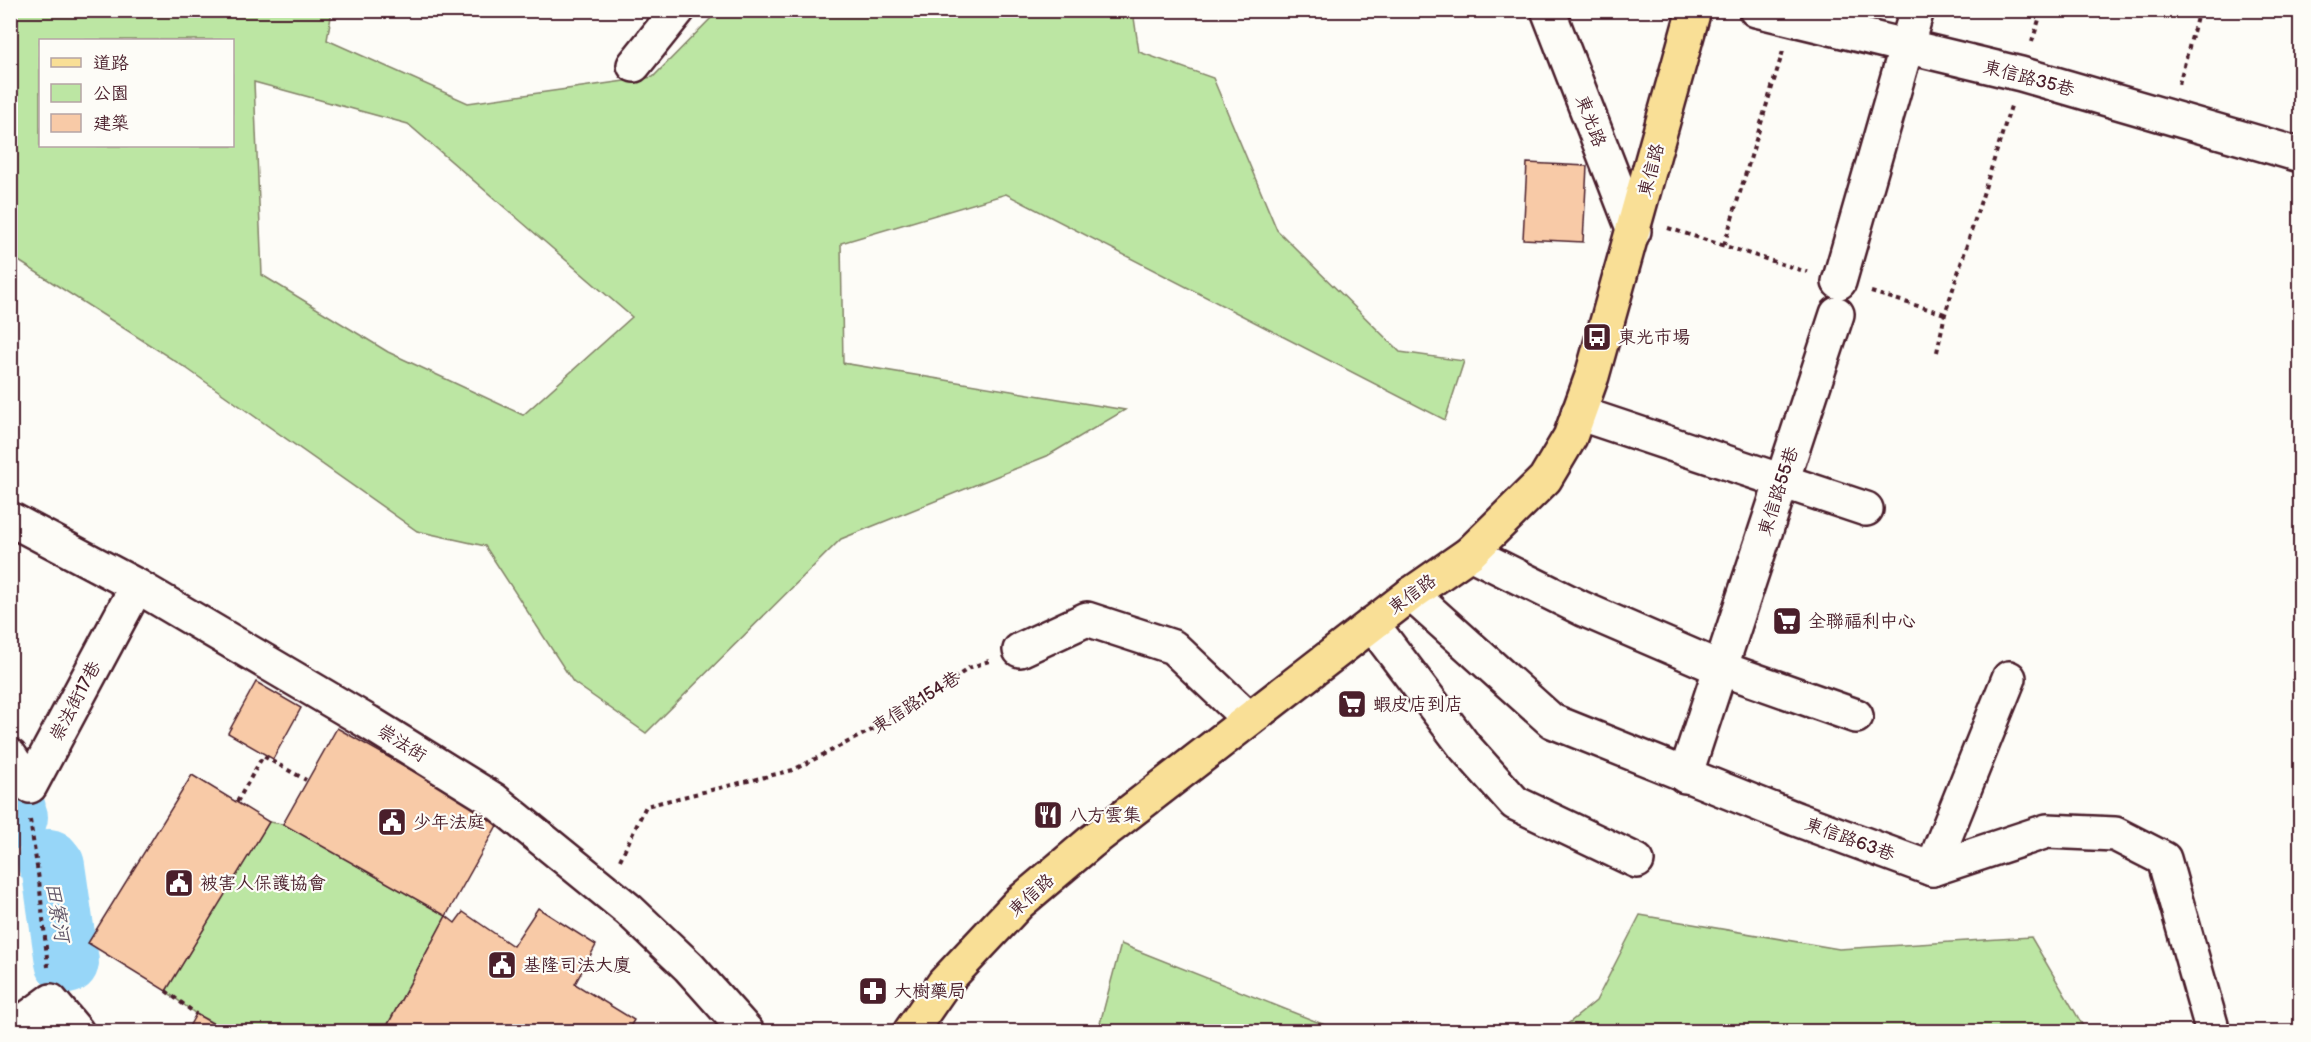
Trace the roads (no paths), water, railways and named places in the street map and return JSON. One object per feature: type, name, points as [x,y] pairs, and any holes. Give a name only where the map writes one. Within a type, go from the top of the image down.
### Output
[{"type":"main road","name":"東信路","points":[[910,1032],[944,983],[1018,903],[1091,842],[1249,719],[1411,594],[1470,553],[1545,479],[1570,437],[1592,375],[1694,10]]},
{"type":"street","points":[[634,65],[678,10]]},
{"type":"street","name":"東光路","points":[[1548,10],[1634,231]]},
{"type":"street","name":"東信路35巷","points":[[1755,10],[2021,74],[2301,155]]},
{"type":"street","points":[[1839,282],[1917,10]]},
{"type":"street","name":"東信路55巷","points":[[1685,776],[1837,314]]},
{"type":"street","points":[[1578,413],[1866,509]]},
{"type":"street","name":"崇法街","points":[[10,519],[137,586],[368,722],[494,800],[605,890],[689,967],[747,1032]]},
{"type":"street","points":[[1470,553],[1583,609],[1719,668],[1857,716]]},
{"type":"street","name":"崇法街17巷","points":[[10,756],[30,786],[137,586]]},
{"type":"street","name":"東信路63巷","points":[[1411,594],[1552,721],[1685,776],[1932,869]]},
{"type":"street","points":[[1020,650],[1087,619],[1173,647],[1249,719]]},
{"type":"street","points":[[1372,624],[1465,747],[1515,803],[1637,861]]},
{"type":"street","points":[[1932,869],[2009,678]]},
{"type":"street","points":[[1932,869],[2047,831],[2115,834],[2164,859],[2213,1032]]},
{"type":"street","points":[[10,1031],[51,1001],[77,1032]]},
{"type":"waterway","name":"田寮河","points":[[14,809],[16,817]]},
{"type":"waterway","name":"田寮河","points":[[49,861],[53,866],[67,962]]},
{"type":"place","name":"東光市場","points":[[1597,337]]},
{"type":"place","name":"全聯福利中心","points":[[1787,621]]},
{"type":"place","name":"蝦皮店到店","points":[[1352,704]]},
{"type":"place","name":"八方雲集","points":[[1048,815]]},
{"type":"place","name":"少年法庭","points":[[392,822]]},
{"type":"place","name":"被害人保護協會","points":[[179,883]]},
{"type":"place","name":"基隆司法大廈","points":[[502,965]]},
{"type":"place","name":"大樹藥局","points":[[873,991]]}]
